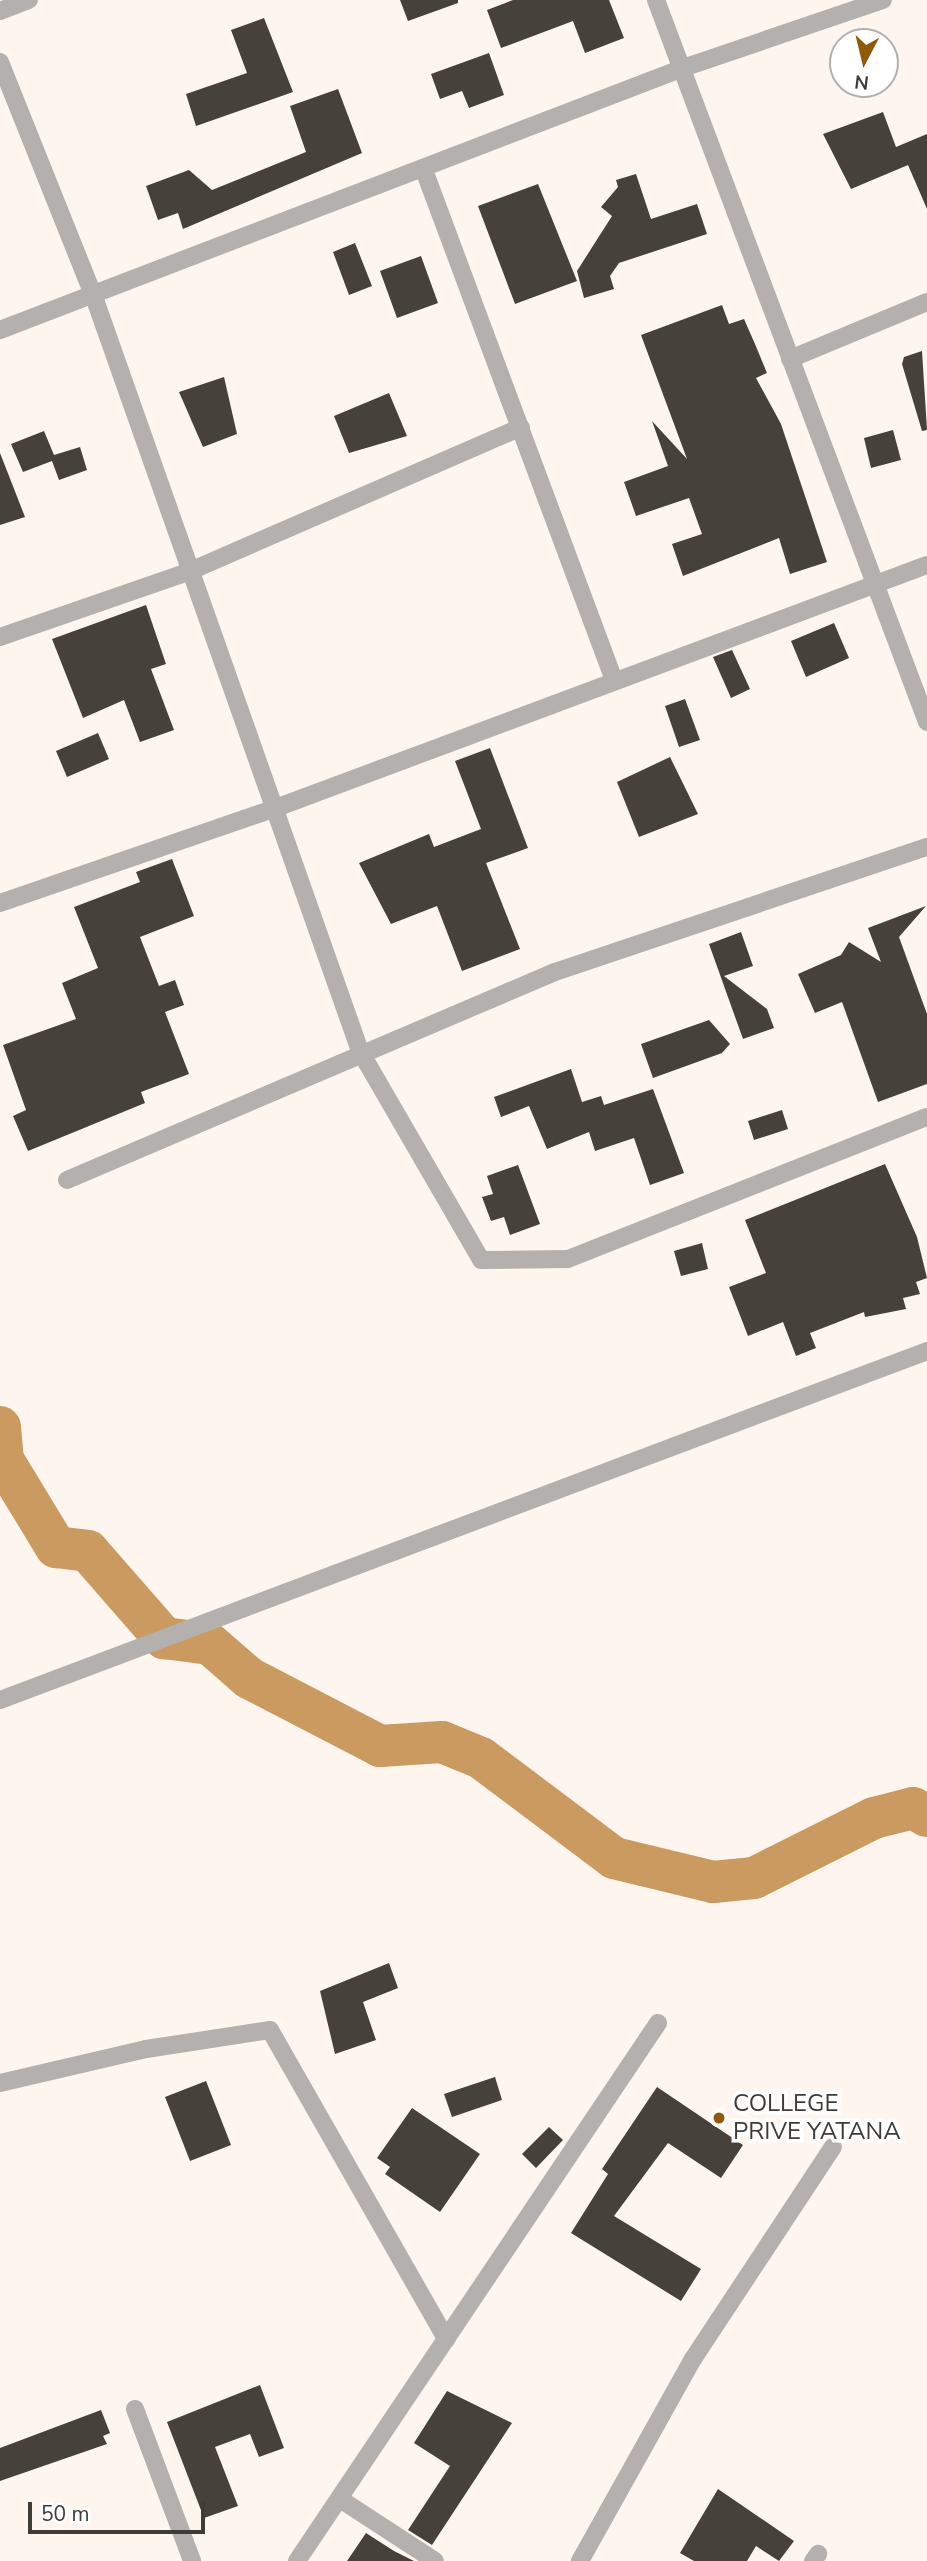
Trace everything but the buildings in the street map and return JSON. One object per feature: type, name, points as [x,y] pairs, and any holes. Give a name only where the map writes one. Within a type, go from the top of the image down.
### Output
[{"type":"street","points":[[0,11],[29,0]]},
{"type":"street","points":[[656,0],[927,722]]},
{"type":"street","points":[[0,330],[424,170],[682,68],[883,0]]},
{"type":"street","points":[[0,62],[93,294],[188,572],[360,1051],[481,1260],[568,1259],[927,1117]]},
{"type":"street","points":[[424,170],[614,680]]},
{"type":"street","points":[[790,359],[927,302]]},
{"type":"street","points":[[0,637],[188,572],[521,427]]},
{"type":"street","points":[[0,903],[273,809],[927,565]]},
{"type":"street","points":[[67,1180],[360,1051],[555,972],[927,847]]},
{"type":"street","points":[[0,1700],[927,1351]]},
{"type":"street","points":[[297,2561],[658,2023]]},
{"type":"street","points":[[0,2083],[146,2049],[270,2030],[446,2339]]},
{"type":"street","points":[[580,2561],[693,2359],[833,2147]]},
{"type":"street","points":[[135,2409],[192,2561]]},
{"type":"street","points":[[340,2499],[435,2561]]},
{"type":"waterway","points":[[0,1427],[3,1460],[56,1547],[88,1551],[164,1638],[210,1644],[249,1678],[380,1746],[442,1742],[481,1758],[614,1858],[713,1882],[754,1878],[874,1818],[913,1808],[927,1816]]},
{"type":"place","name":"COLLEGE PRIVE YATANA","points":[[719,2118]]}]
